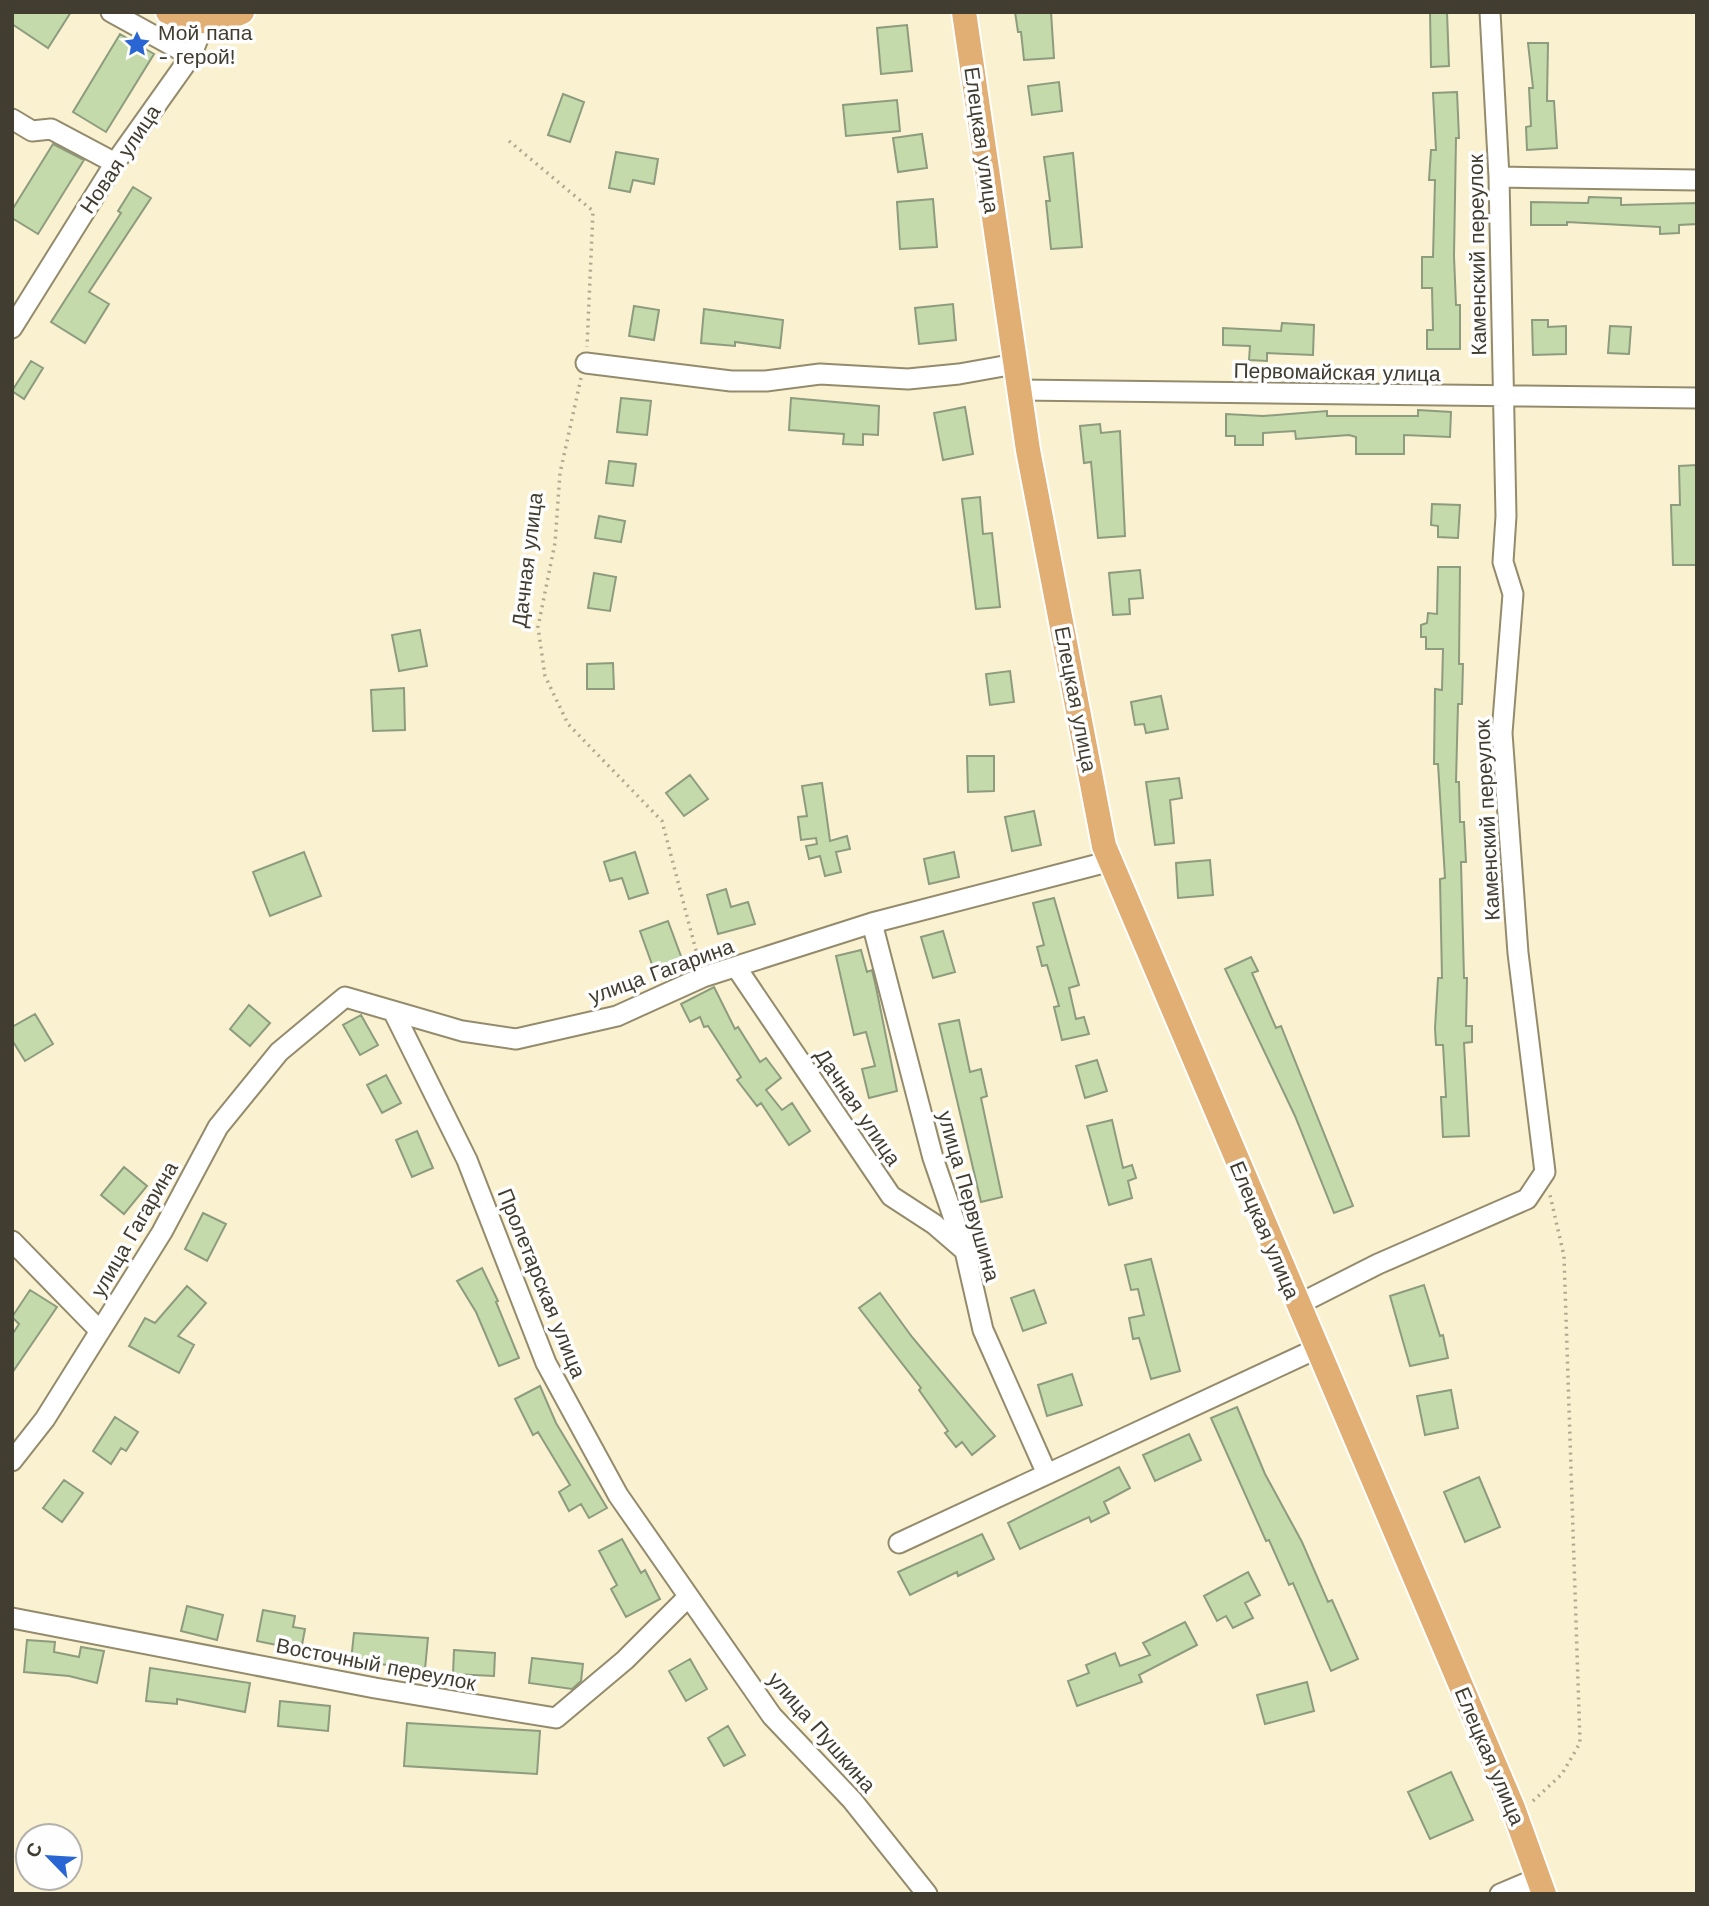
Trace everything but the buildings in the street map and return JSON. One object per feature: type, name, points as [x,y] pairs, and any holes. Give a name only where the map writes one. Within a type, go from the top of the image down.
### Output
[{"type":"main road","points":[[168,12],[204,24],[225,20],[242,12]]},
{"type":"main road","name":"Елецкая улица","points":[[964,12],[1019,390],[1104,846],[1315,1349],[1516,1817],[1541,1886]]},
{"type":"street","points":[[111,12],[191,56]]},
{"type":"street","name":"Каменский переулок","points":[[1490,12],[1499,177],[1506,516],[1503,562],[1513,594],[1502,733],[1518,953],[1545,1172]]},
{"type":"street","name":"Новая улица","points":[[12,327],[115,163],[191,56],[204,24]]},
{"type":"street","points":[[12,119],[32,131],[51,129],[115,163]]},
{"type":"street","points":[[1499,177],[1697,180]]},
{"type":"street","points":[[586,363],[754,381],[820,374],[908,379],[959,374],[1015,364]]},
{"type":"street","name":"Первомайская улица","points":[[1019,390],[1503,398],[1697,398]]},
{"type":"street","name":"улица Гагарина","points":[[12,1461],[45,1419],[162,1232],[218,1127],[279,1052],[345,997],[462,1031],[516,1039],[617,1016],[703,978],[872,923],[1111,861]]},
{"type":"street","name":"улица Первушина","points":[[872,923],[933,1158],[965,1251],[983,1330],[1047,1474]]},
{"type":"street","name":"Дачная улица","points":[[736,967],[891,1196],[934,1224],[965,1251]]},
{"type":"street","name":"Пролетарская улица","points":[[393,1011],[467,1160],[546,1363],[618,1495],[688,1597]]},
{"type":"street","points":[[1297,1305],[1378,1264],[1527,1199],[1545,1172]]},
{"type":"street","name":"улица Гагарина","points":[[12,1241],[100,1331]]},
{"type":"street","points":[[899,1543],[1315,1349]]},
{"type":"street","name":"Восточный переулок","points":[[12,1618],[400,1693],[556,1717],[625,1660],[688,1597]]},
{"type":"street","name":"улица Пушкина","points":[[688,1597],[772,1716],[852,1800],[927,1894]]},
{"type":"street","points":[[1500,1894],[1541,1886]]},
{"type":"path","name":"Дачная улица","points":[[509,141],[593,211],[586,363],[560,473],[555,543],[538,627],[545,676],[569,724],[663,821],[703,978]]},
{"type":"path","points":[[1516,1817],[1562,1774],[1580,1743],[1564,1256],[1545,1172]]},
{"type":"place","name":"Мой папа - герой!","points":[[137,44]]}]
